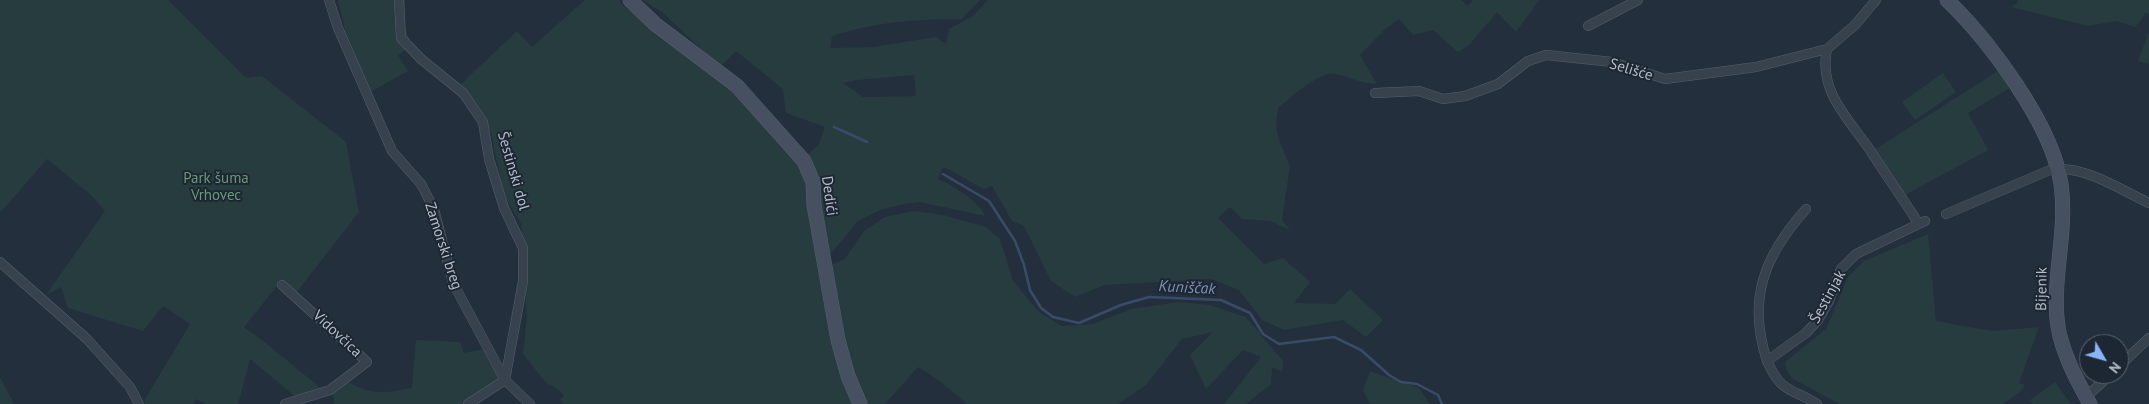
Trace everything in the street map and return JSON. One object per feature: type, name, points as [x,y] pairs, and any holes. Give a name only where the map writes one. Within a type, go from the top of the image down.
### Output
[{"type":"street","name":"Zamorski breg","points":[[329,0],[338,28],[392,151],[421,184],[434,209],[452,283],[504,380],[530,404]]},
{"type":"street","name":"Šestinski dol","points":[[399,0],[401,38],[421,59],[464,93],[483,122],[489,159],[504,208],[523,248],[523,281],[504,380]]},
{"type":"street","name":"Dedići","points":[[630,0],[655,24],[737,86],[804,161],[810,172],[815,214],[838,340],[848,376],[860,404]]},
{"type":"street","points":[[1588,26],[1638,0]]},
{"type":"street","name":"Selišće","points":[[1375,93],[1419,91],[1442,99],[1465,96],[1498,84],[1528,62],[1546,56],[1612,62],[1658,78],[1673,79],[1756,67],[1827,49],[1855,25],[1876,0]]},
{"type":"street","name":"Bijenik","points":[[1947,0],[2012,77],[2044,135],[2058,168],[2063,216],[2056,302],[2058,327],[2071,367],[2088,400]]},
{"type":"street","name":"Šestinjak","points":[[1767,361],[1806,333],[1818,320],[1842,269],[1856,254],[1922,223],[1835,101],[1824,62],[1827,49]]},
{"type":"street","points":[[1946,214],[2058,168],[2071,168],[2079,171],[2149,203]]},
{"type":"street","points":[[1806,209],[1779,242],[1768,264],[1761,287],[1758,326],[1760,341],[1767,361],[1780,384],[1786,390],[1817,404]]},
{"type":"street","points":[[0,262],[93,346],[130,388],[139,404]]},
{"type":"street","name":"Vidovčica","points":[[282,285],[367,362],[330,390],[285,404]]},
{"type":"street","points":[[2129,357],[2149,338]]},
{"type":"street","points":[[468,404],[504,380]]},
{"type":"street","points":[[2088,400],[2102,384]]},
{"type":"green space","name":"Park šuma Vrhovec","points":[[0,0],[168,0],[246,78],[262,76],[346,142],[359,212],[296,293],[282,280],[244,327],[323,390],[296,397],[250,359],[238,404],[206,404],[196,399],[193,404],[145,404],[144,401],[190,324],[163,306],[143,331],[68,308],[61,287],[46,295],[105,211],[91,195],[47,159],[0,213]]},
{"type":"green space","points":[[338,0],[405,0],[405,28],[412,45],[398,55],[408,71],[370,92],[345,30]]},
{"type":"green space","points":[[585,0],[619,0],[625,7],[739,93],[804,170],[818,273],[831,264],[844,260],[864,231],[885,217],[914,211],[943,215],[986,227],[1000,239],[1013,281],[1039,312],[1062,326],[1093,324],[1131,309],[1179,302],[1210,305],[1246,317],[1283,361],[1282,372],[1272,367],[1271,384],[1246,404],[1224,404],[1261,357],[1243,350],[1206,389],[1190,355],[1213,332],[1182,339],[1146,385],[1118,404],[967,404],[941,382],[918,367],[885,404],[563,404],[560,400],[564,395],[552,385],[547,384],[523,354],[527,317],[521,223],[508,202],[502,187],[491,132],[461,84],[517,31],[532,47]]},
{"type":"green space","points":[[643,0],[980,0],[962,19],[912,21],[864,27],[832,36],[830,48],[873,47],[936,37],[946,44],[949,29],[973,16],[988,0],[1461,0],[1468,6],[1473,0],[1539,0],[1516,32],[1497,12],[1469,45],[1458,52],[1433,30],[1413,35],[1399,19],[1383,31],[1360,55],[1377,84],[1328,74],[1305,86],[1278,108],[1276,125],[1279,140],[1290,166],[1282,220],[1290,230],[1270,221],[1242,219],[1230,207],[1218,218],[1264,264],[1283,258],[1310,282],[1294,303],[1335,304],[1350,289],[1383,320],[1366,337],[1343,320],[1284,330],[1262,320],[1239,290],[1211,279],[1104,285],[1075,297],[1051,281],[1024,226],[1012,221],[992,186],[984,189],[943,167],[938,179],[958,189],[972,199],[985,216],[920,202],[880,210],[858,221],[830,255],[826,251],[818,187],[812,163],[807,155],[819,144],[825,127],[786,113],[783,89],[736,51],[720,67],[663,13]],"holes":[[[914,75],[916,96],[863,97],[843,83]]]},
{"type":"green space","points":[[2017,0],[2149,0],[2149,15],[2145,13],[2135,27],[2116,21],[2088,26],[2011,7],[2018,2]]},
{"type":"green space","points":[[2149,32],[2149,64],[2138,61]]},
{"type":"green space","points":[[1998,71],[2010,88],[1968,113],[1988,150],[1905,195],[1874,150]]},
{"type":"green space","points":[[1943,73],[1956,92],[1915,120],[1902,102]]},
{"type":"green space","points":[[1928,234],[1936,321],[1992,331],[2039,327],[2019,383],[2025,385],[2020,392],[2003,404],[1840,404],[1793,379],[1787,371],[1785,362],[1826,329],[1848,277],[1864,261]]},
{"type":"green space","points":[[416,340],[460,342],[464,353],[483,349],[500,379],[461,404],[334,404],[333,392],[347,381],[363,389],[379,392],[412,388]]},
{"type":"green space","points":[[1370,371],[1419,388],[1430,404],[1370,404],[1363,390]]},
{"type":"green space","points":[[0,377],[14,404],[0,404]]},
{"type":"green space","points":[[2055,382],[2071,404],[2033,404],[2030,400]]},
{"type":"waterway","name":"Kuniščak","points":[[834,127],[867,142]]},
{"type":"waterway","name":"Kuniščak","points":[[943,174],[989,201],[1015,241],[1024,265],[1030,290],[1041,308],[1053,317],[1079,323],[1121,305],[1149,297],[1221,300],[1250,313],[1263,334],[1279,344],[1334,337],[1361,350],[1389,375],[1401,382],[1417,384],[1438,395],[1442,404]]}]
